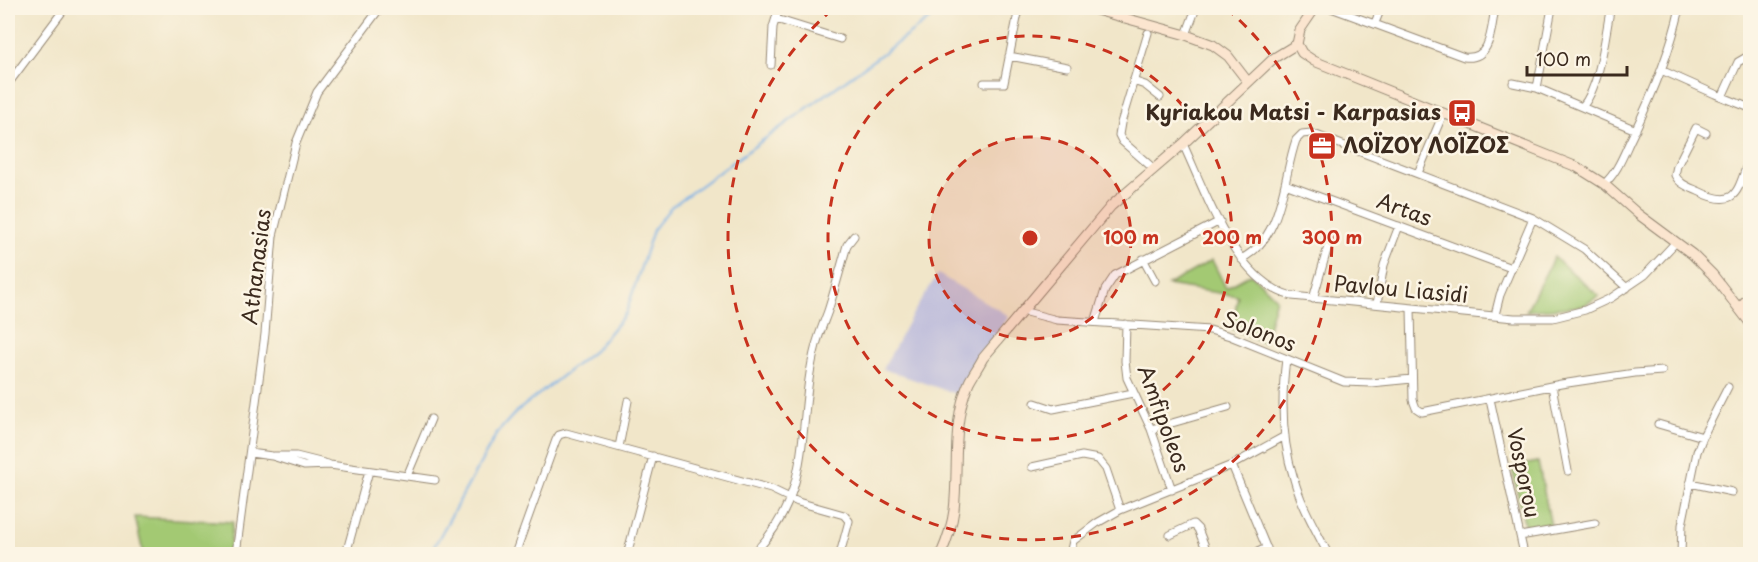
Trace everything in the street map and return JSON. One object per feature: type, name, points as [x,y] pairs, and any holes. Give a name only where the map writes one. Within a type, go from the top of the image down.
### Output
[{"type":"street","points":[[8,84],[64,8]]},
{"type":"street","name":"Athanasias","points":[[236,555],[265,333],[273,236],[296,143],[317,92],[380,8]]},
{"type":"street","points":[[771,65],[773,27],[778,8]]},
{"type":"street","points":[[984,83],[1004,83],[1019,8]]},
{"type":"street","points":[[1089,8],[1204,41],[1221,50],[1248,82]]},
{"type":"street","points":[[1186,35],[1196,8]]},
{"type":"street","points":[[1315,8],[1300,30],[1297,44],[1302,53],[1314,62],[1567,162],[1604,184],[1702,264],[1740,307],[1750,323]]},
{"type":"street","points":[[1331,8],[1472,58],[1480,56],[1487,47],[1495,8]]},
{"type":"street","points":[[1375,23],[1381,8]]},
{"type":"street","points":[[1537,88],[1552,8]]},
{"type":"street","points":[[1604,184],[1617,168],[1636,130],[1661,70],[1680,8]]},
{"type":"street","points":[[1582,107],[1591,95],[1603,50],[1610,10]]},
{"type":"street","points":[[776,19],[840,39]]},
{"type":"street","points":[[1148,33],[1119,135],[1124,143],[1154,169]]},
{"type":"street","points":[[941,555],[954,508],[957,434],[969,382],[983,358],[1111,206],[1183,144],[1274,58],[1297,44]]},
{"type":"street","points":[[1722,97],[1738,62],[1750,55]]},
{"type":"street","points":[[1010,56],[1067,67]]},
{"type":"street","points":[[1661,70],[1750,108]]},
{"type":"street","points":[[1133,81],[1145,85],[1160,97]]},
{"type":"street","points":[[1514,83],[1537,88],[1636,130]]},
{"type":"street","points":[[1418,173],[1443,114]]},
{"type":"street","points":[[1706,134],[1696,128],[1677,166],[1675,175],[1683,184],[1713,199],[1727,200],[1736,193],[1750,157]]},
{"type":"street","points":[[1241,259],[1256,249],[1272,225],[1294,144],[1302,134],[1316,134],[1533,218],[1584,249],[1627,288]]},
{"type":"street","name":"Pavlou Liasidi","points":[[1183,144],[1241,259],[1252,273],[1274,289],[1287,295],[1541,319],[1563,317],[1597,305],[1627,288],[1654,267],[1676,242]]},
{"type":"street","name":"Artas","points":[[1285,184],[1511,268]]},
{"type":"street","points":[[1495,315],[1497,303],[1533,218]]},
{"type":"street","points":[[1095,322],[1103,295],[1111,279],[1120,271],[1220,221]]},
{"type":"street","points":[[1377,304],[1384,265],[1399,226]]},
{"type":"street","points":[[753,555],[791,499],[803,443],[808,392],[816,346],[847,245],[854,236]]},
{"type":"street","points":[[1313,299],[1329,243]]},
{"type":"street","points":[[1143,259],[1155,281]]},
{"type":"street","points":[[1740,307],[1750,296]]},
{"type":"street","points":[[1411,308],[1414,404],[1422,412],[1552,386],[1662,371]]},
{"type":"street","name":"Solonos","points":[[1022,311],[1057,320],[1210,330],[1344,382],[1371,383],[1412,379]]},
{"type":"street","name":"Amfipoleos","points":[[1126,324],[1125,370],[1133,393],[1151,429],[1172,490]]},
{"type":"street","points":[[1286,359],[1285,436],[1294,480],[1328,555]]},
{"type":"street","points":[[1552,386],[1568,471]]},
{"type":"street","points":[[1681,555],[1680,541],[1690,483],[1703,437],[1728,387]]},
{"type":"street","points":[[1035,403],[1053,409],[1133,393]]},
{"type":"street","name":"Vosporou","points":[[1490,399],[1524,555]]},
{"type":"street","points":[[619,447],[628,401]]},
{"type":"street","points":[[1151,429],[1228,407]]},
{"type":"street","points":[[407,476],[431,419]]},
{"type":"street","points":[[1658,424],[1703,437]]},
{"type":"street","points":[[515,555],[559,435],[570,434],[771,489],[791,499],[848,518],[840,555]]},
{"type":"street","points":[[1070,555],[1073,541],[1097,523],[1120,510],[1232,465],[1285,436]]},
{"type":"street","points":[[250,453],[272,456],[304,466],[330,465],[435,480]]},
{"type":"street","points":[[628,551],[653,456]]},
{"type":"street","points":[[1032,467],[1082,456],[1098,459],[1106,469],[1120,510]]},
{"type":"street","points":[[1232,465],[1268,551],[1253,555]]},
{"type":"street","points":[[346,555],[369,471]]},
{"type":"street","points":[[1690,483],[1732,492]]},
{"type":"street","points":[[1520,536],[1595,523]]},
{"type":"street","points":[[1170,535],[1193,524],[1198,529],[1208,555]]},
{"type":"shaded area","points":[[938,274],[1009,316],[959,395],[883,369],[912,315]]},
{"type":"green space","points":[[1554,257],[1599,296],[1583,306],[1526,311]]},
{"type":"green space","points":[[1212,260],[1226,288],[1251,274],[1276,298],[1264,343],[1232,329],[1238,296],[1168,285]]},
{"type":"green space","points":[[1538,462],[1551,526],[1525,528],[1512,467]]},
{"type":"green space","points":[[135,517],[233,522],[229,554],[142,554]]},
{"type":"waterway","points":[[430,554],[497,433],[516,412],[594,351],[626,313],[653,230],[671,207],[945,8]]},
{"type":"place","name":"Kyriakou Matsi - Karpasias","points":[[1462,113]]},
{"type":"place","name":"ΛΟΪΖΟΥ ΛΟΪΖΟΣ","points":[[1322,146]]}]
